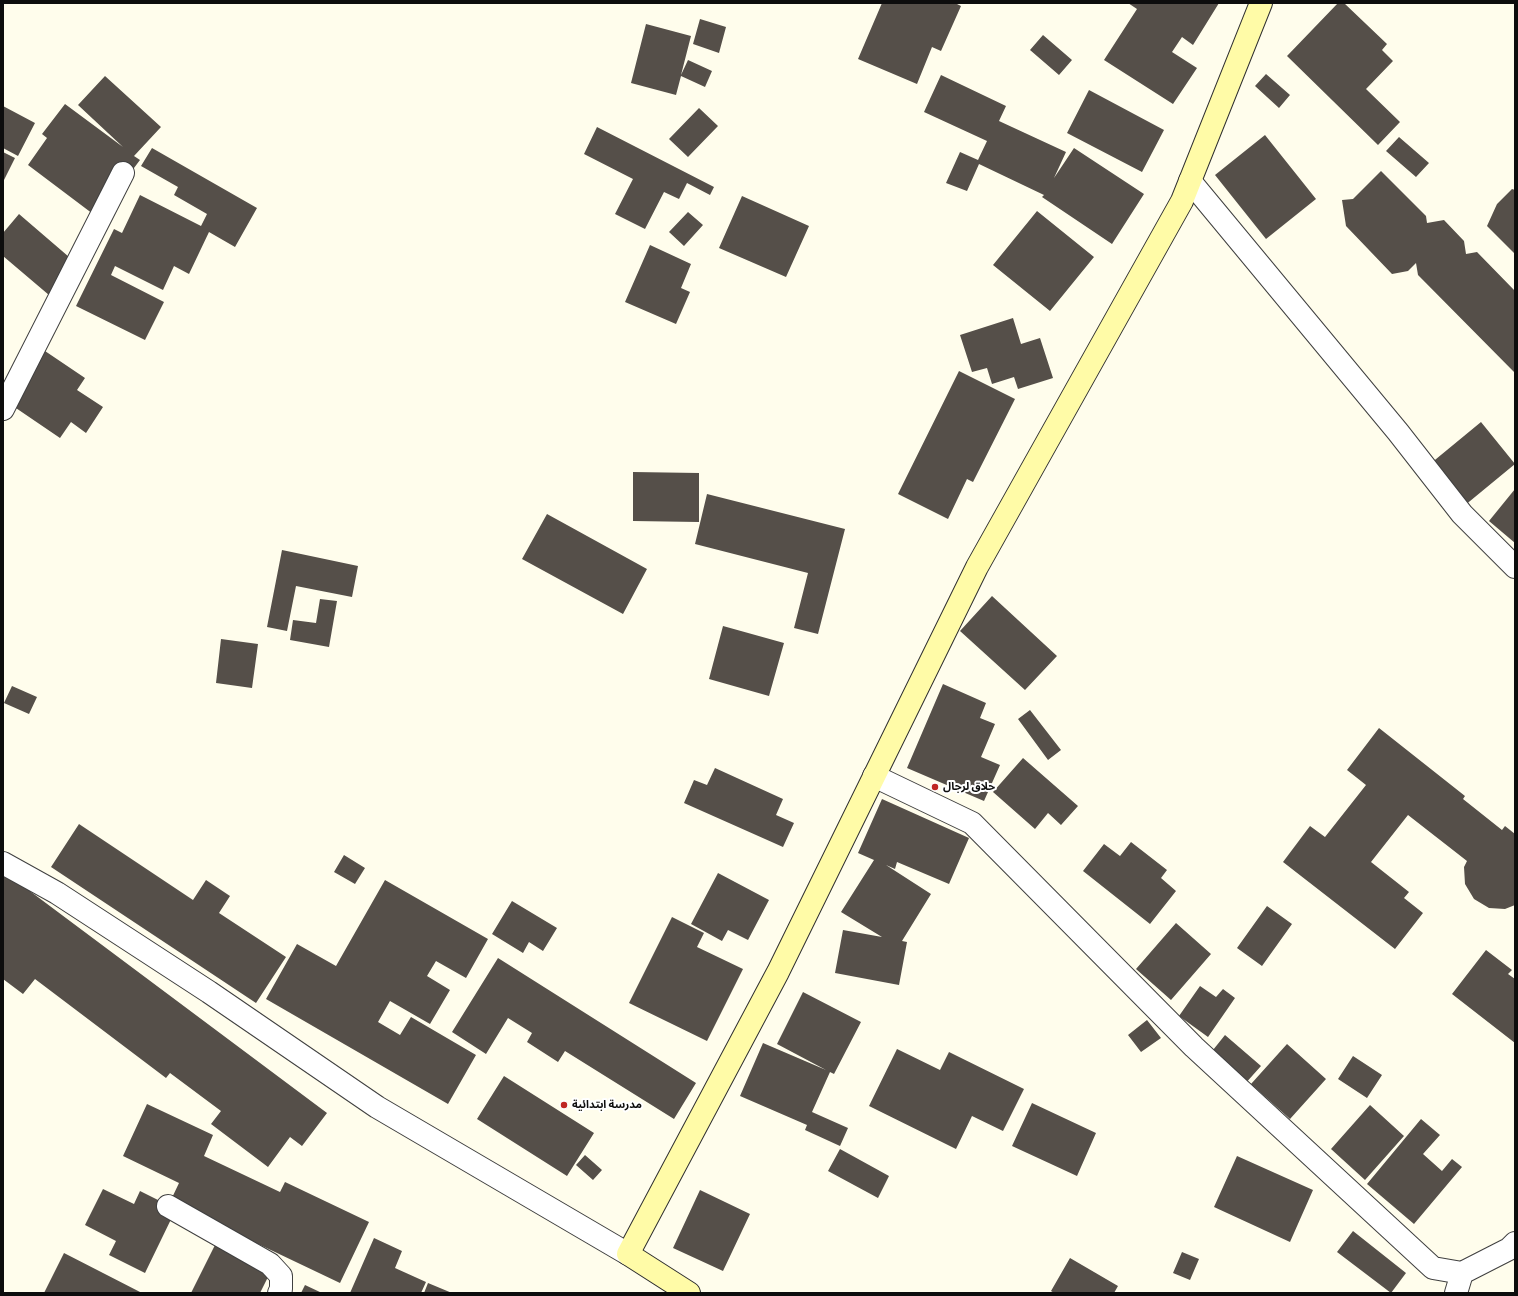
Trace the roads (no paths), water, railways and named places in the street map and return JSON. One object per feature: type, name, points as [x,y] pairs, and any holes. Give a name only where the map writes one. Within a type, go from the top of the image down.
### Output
[{"type":"main road","points":[[689,1293],[628,1254],[778,972],[977,567],[1178,208],[1261,3]]},
{"type":"street","points":[[3,409],[123,173]]},
{"type":"street","points":[[1190,181],[1398,432],[1462,514],[1515,567]]},
{"type":"street","points":[[874,776],[972,823],[1194,1047],[1433,1268],[1459,1283],[1515,1243]]},
{"type":"street","points":[[3,864],[57,893],[209,992],[377,1107],[628,1254]]},
{"type":"street","points":[[168,1206],[270,1264],[281,1276],[281,1289],[279,1293]]},
{"type":"place","name":"حلاق لرجال","points":[[935,787]]},
{"type":"place","name":"مدرسة ابتدائية","points":[[564,1105]]}]
